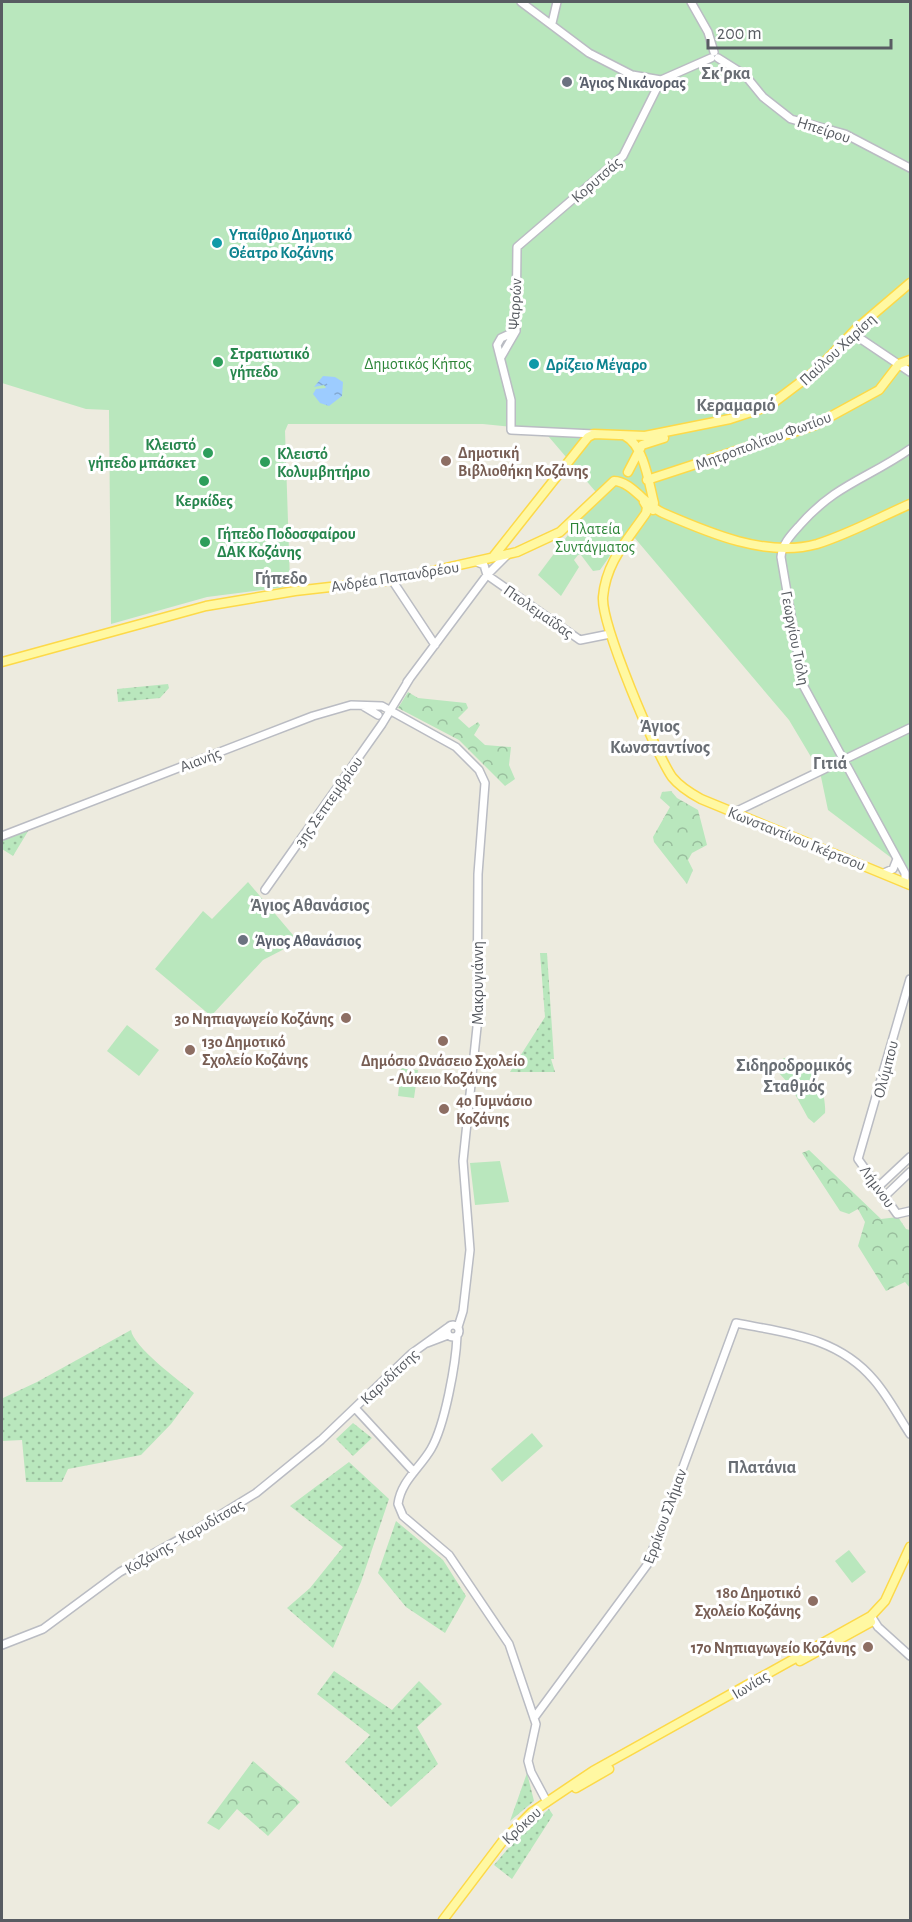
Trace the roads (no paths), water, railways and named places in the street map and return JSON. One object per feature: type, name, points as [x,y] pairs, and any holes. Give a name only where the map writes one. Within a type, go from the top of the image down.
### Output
[{"type":"main road","name":"Παύλου Χαρίση","points":[[594,434],[642,436],[690,428],[750,414],[774,403],[818,369],[852,333],[910,283]]},
{"type":"main road","points":[[899,364],[910,361],[910,370]]},
{"type":"main road","name":"Μητροπολίτου Φωτίου","points":[[646,477],[815,425],[879,390],[899,364]]},
{"type":"main road","name":"Παύλου Χαρίση","points":[[639,448],[646,443],[690,428]]},
{"type":"main road","name":"3ης Σεπτεμβρίου","points":[[505,553],[524,521],[580,445],[594,434]]},
{"type":"main road","points":[[606,618],[614,565],[654,508],[639,448],[625,435]]},
{"type":"main road","points":[[639,448],[625,479],[628,488],[654,508],[738,540],[782,548],[818,543],[910,504]]},
{"type":"main road","points":[[628,472],[637,469],[646,477]]},
{"type":"main road","points":[[628,488],[641,490],[646,477]]},
{"type":"main road","name":"Ανδρέα Παπανδρέου","points":[[2,662],[207,606],[295,591],[392,580],[477,562],[560,532],[611,483],[619,481],[628,488]]},
{"type":"main road","points":[[610,634],[603,601],[609,567],[646,513],[647,507],[644,501]]},
{"type":"main road","name":"3ης Σεπτεμβρίου","points":[[505,553],[524,521]]},
{"type":"main road","name":"Κωνσταντίνου Γκέρτσου","points":[[610,634],[663,762],[684,788],[735,812],[908,884]]},
{"type":"main road","name":"Ιωνίας","points":[[902,1575],[910,1547]]},
{"type":"main road","name":"Ιωνίας","points":[[548,1802],[872,1618],[888,1605],[910,1561]]},
{"type":"main road","name":"Κρόκου","points":[[443,1920],[518,1824],[548,1802]]},
{"type":"street","points":[[521,2],[552,22],[589,53],[632,75],[661,80],[714,56],[708,32],[691,2]]},
{"type":"street","points":[[552,22],[557,2]]},
{"type":"street","name":"Ηπείρου","points":[[714,56],[746,75],[763,97],[791,119],[845,134],[910,168]]},
{"type":"street","name":"Κορυτσάς","points":[[517,247],[623,156],[661,80]]},
{"type":"street","name":"Ψαρρών","points":[[501,357],[516,331],[517,247]]},
{"type":"street","name":"Ψαρρών","points":[[516,331],[498,341],[511,400],[511,430],[575,432]]},
{"type":"street","points":[[852,333],[910,370]]},
{"type":"street","points":[[575,432],[594,434]]},
{"type":"street","points":[[575,432],[580,437],[580,445]]},
{"type":"street","points":[[782,548],[809,514],[831,494],[910,448]]},
{"type":"street","name":"Γεωργίου Τιόλη","points":[[782,548],[781,557],[803,685],[905,873],[908,884]]},
{"type":"street","name":"3ης Σεπτεμβρίου","points":[[265,890],[381,724],[388,707],[505,553]]},
{"type":"street","name":"Πτολεμαΐδας","points":[[477,562],[484,565],[487,575],[580,640],[610,634]]},
{"type":"street","points":[[392,580],[435,645]]},
{"type":"street","points":[[361,705],[378,715],[381,724],[388,717],[396,715]]},
{"type":"street","name":"Αιανής","points":[[2,836],[313,716],[345,706],[388,707]]},
{"type":"street","points":[[378,715],[388,707]]},
{"type":"street","name":"Μακρυγιάννη","points":[[388,707],[396,715],[463,753],[479,770],[486,788],[478,874],[477,1027],[463,1161],[471,1238],[463,1305],[452,1331],[452,1365],[445,1404],[435,1441],[399,1496],[400,1511],[449,1555],[505,1637],[515,1657],[534,1718]]},
{"type":"street","points":[[735,812],[910,728]]},
{"type":"street","points":[[745,816],[747,807]]},
{"type":"street","points":[[884,873],[893,869],[897,860]]},
{"type":"street","name":"Ολύμπου","points":[[858,1159],[910,979]]},
{"type":"street","points":[[878,1187],[910,1157]]},
{"type":"street","name":"Λήμνου","points":[[858,1159],[897,1214],[910,1211]]},
{"type":"street","points":[[885,1196],[910,1172]]},
{"type":"street","name":"Ερρίκου Σλήμαν","points":[[534,1718],[647,1565],[736,1323],[813,1338],[836,1350],[874,1380],[910,1434]]},
{"type":"street","name":"Καρυδίτσης","points":[[355,1408],[424,1344],[452,1331]]},
{"type":"street","points":[[355,1408],[414,1472]]},
{"type":"street","name":"Κοζάνης - Καρυδίτσας","points":[[2,1645],[43,1629],[120,1572],[247,1500],[277,1478],[355,1408]]},
{"type":"street","points":[[872,1618],[910,1656]]},
{"type":"street","points":[[534,1718],[536,1733],[528,1761],[535,1784],[548,1802]]},
{"type":"water","points":[[323,376],[335,377],[343,382],[342,396],[329,406],[320,403],[313,394],[316,389],[326,388],[324,385],[314,387]]},
{"type":"place","name":"Άγιος Νικάνορας","points":[[567,82]]},
{"type":"place","name":"Υπαίθριο Δημοτικό Θέατρο Κοζάνης","points":[[217,243]]},
{"type":"place","name":"Στρατιωτικό γήπεδο","points":[[218,362]]},
{"type":"place","name":"Δρίζειο Μέγαρο","points":[[534,364]]},
{"type":"place","name":"Κλειστό γήπεδο μπάσκετ","points":[[208,453]]},
{"type":"place","name":"Δημοτική Βιβλιοθήκη Κοζάνης","points":[[446,461]]},
{"type":"place","name":"Κλειστό Κολυμβητήριο","points":[[265,462]]},
{"type":"place","name":"Κερκίδες","points":[[204,481]]},
{"type":"place","name":"Γήπεδο Ποδοσφαίρου ΔΑΚ Κοζάνης","points":[[205,542]]},
{"type":"place","name":"Άγιος Αθανάσιος","points":[[243,940]]},
{"type":"place","name":"3ο Νηπιαγωγείο Κοζάνης","points":[[346,1018]]},
{"type":"place","name":"Δημόσιο Ωνάσειο Σχολείο - Λύκειο Κοζάνης","points":[[443,1041]]},
{"type":"place","name":"13ο Δημοτικό Σχολείο Κοζάνης","points":[[190,1050]]},
{"type":"place","name":"4ο Γυμνάσιο Κοζάνης","points":[[444,1109]]},
{"type":"place","name":"18ο Δημοτικό Σχολείο Κοζάνης","points":[[813,1601]]},
{"type":"place","name":"17ο Νηπιαγωγείο Κοζάνης","points":[[868,1647]]},
{"type":"district","name":"Σκ'ρκα","points":[[726,73]]},
{"type":"district","name":"Κεραμαριό","points":[[736,405]]},
{"type":"district","name":"Γήπεδο","points":[[281,578]]},
{"type":"district","name":"Άγιος Κωνσταντίνος","points":[[660,736]]},
{"type":"district","name":"Γιτιά","points":[[830,763]]},
{"type":"district","name":"Άγιος Αθανάσιος","points":[[310,905]]},
{"type":"district","name":"Σιδηροδρομικός Σταθμός","points":[[794,1075]]},
{"type":"district","name":"Πλατάνια","points":[[762,1467]]},
{"type":"park label","name":"Δημοτικός Κήπος","points":[[418,363]]},
{"type":"park label","name":"Πλατεία Συντάγματος","points":[[595,537]]}]
